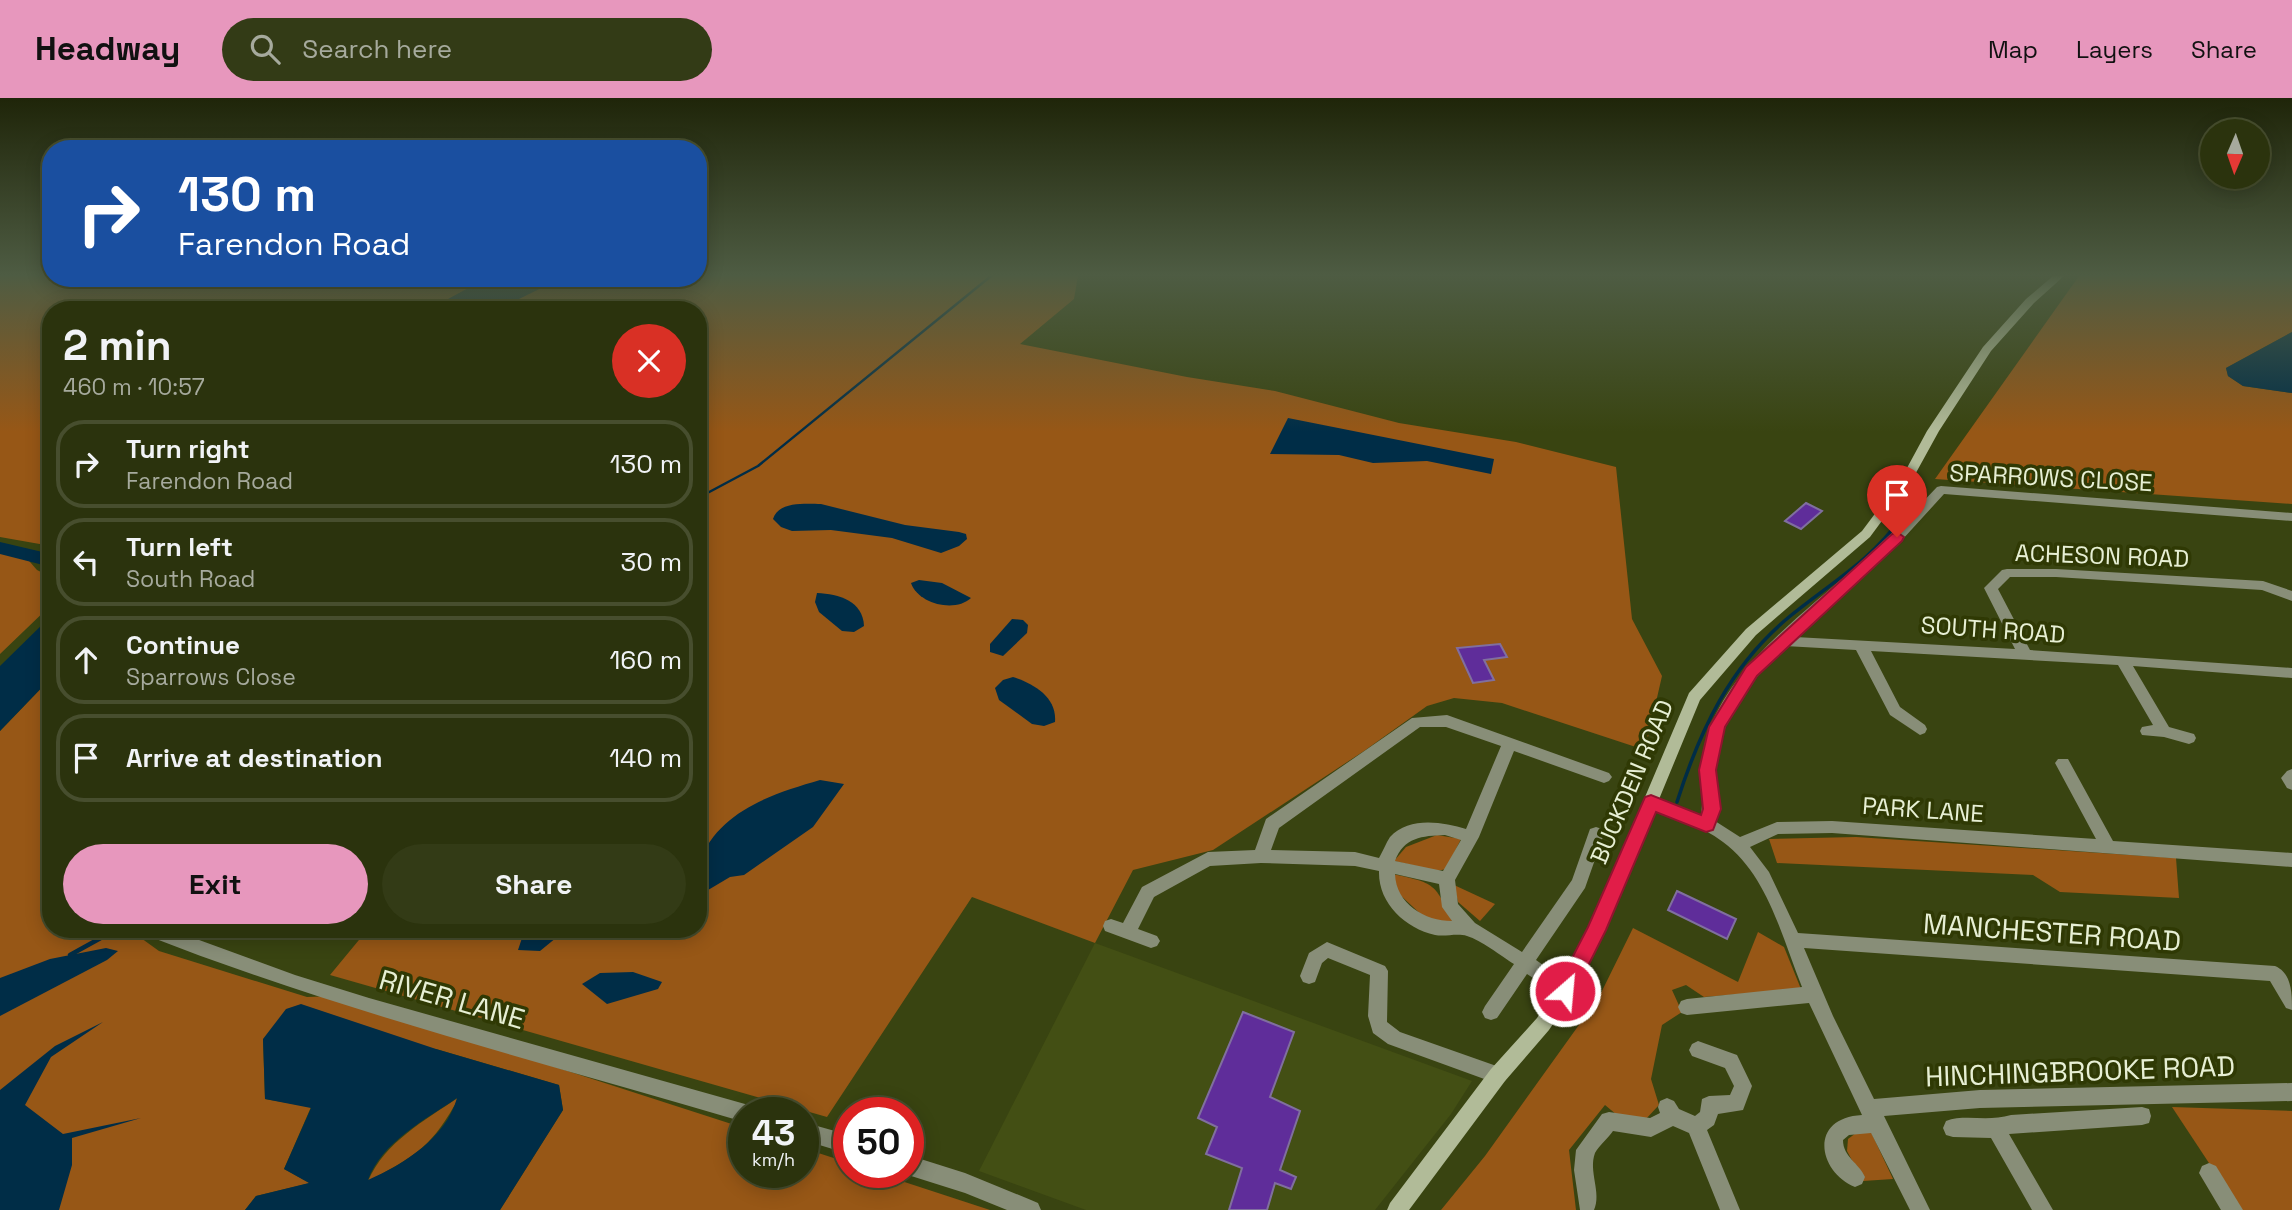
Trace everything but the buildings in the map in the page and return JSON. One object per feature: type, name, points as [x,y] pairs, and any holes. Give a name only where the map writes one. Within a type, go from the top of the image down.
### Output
[{"type":"main road","name":"BUCKDEN ROAD","points":[[1397,1210],[1498,1074],[1543,1024],[1565,991],[1597,930],[1694,697],[1751,632],[1866,534],[1906,480],[1933,431],[1987,349],[2006,328]]},
{"type":"street","name":"SPARROWS CLOSE","points":[[1782,641],[1897,537],[1941,490],[2292,517]]},
{"type":"street","name":"ACHESON ROAD","points":[[2026,656],[1992,588],[2007,573],[2056,573],[2263,586],[2292,596]]},
{"type":"street","points":[[1706,825],[1712,809],[1707,770],[1717,727],[1751,672],[1782,641]]},
{"type":"street","name":"SOUTH ROAD","points":[[1782,641],[2122,660],[2292,673]]},
{"type":"street","points":[[1860,644],[1895,710],[1920,729]]},
{"type":"street","points":[[2122,660],[2164,731]]},
{"type":"street","points":[[1261,856],[1272,824],[1417,722],[1447,721],[1604,777]]},
{"type":"street","points":[[2147,731],[2164,731],[2189,738]]},
{"type":"street","points":[[1510,743],[1471,837],[1447,879],[1450,907],[1469,928],[1565,991]]},
{"type":"street","points":[[2063,763],[2108,846]]},
{"type":"street","points":[[2292,775],[2289,778],[2292,783]]},
{"type":"street","points":[[1651,802],[1706,825],[1738,845],[1758,870],[1793,940],[1814,994],[1920,1210]]},
{"type":"street","name":"PARK LANE","points":[[1738,845],[1777,828],[1832,827],[2292,860]]},
{"type":"street","points":[[1469,928],[1448,932],[1423,924],[1403,911],[1386,888],[1385,865],[1395,842],[1415,831],[1444,829],[1471,837]]},
{"type":"street","points":[[1491,1012],[1579,883],[1597,834]]},
{"type":"street","points":[[1128,932],[1149,892],[1208,859],[1261,856],[1355,859],[1447,879]]},
{"type":"street","points":[[1111,926],[1151,941]]},
{"type":"street","name":"RIVER LANE","points":[[173,938],[309,989],[603,1070],[728,1108]]},
{"type":"street","name":"MANCHESTER ROAD","points":[[1793,940],[2275,974],[2292,1002]]},
{"type":"street","points":[[1309,976],[1315,958],[1327,950],[1379,971],[1379,1027],[1394,1038],[1498,1074]]},
{"type":"street","points":[[1688,1007],[1814,994]]},
{"type":"street","points":[[1696,1126],[1706,1121],[1710,1112],[1709,1105],[1736,1104],[1742,1086],[1731,1060],[1698,1050]]},
{"type":"street","name":"HINCHINGBROOKE ROAD","points":[[1855,1177],[1836,1156],[1833,1142],[1837,1133],[1846,1126],[1874,1116],[1980,1100],[2292,1092]]},
{"type":"street","points":[[1587,1204],[1584,1170],[1586,1150],[1609,1121],[1651,1128],[1670,1111],[1696,1126],[1730,1210]]},
{"type":"street","points":[[1953,1128],[1996,1129],[2011,1124],[2142,1116]]},
{"type":"street","points":[[1996,1129],[2043,1210]]},
{"type":"street","points":[[924,1170],[965,1183],[1031,1210]]},
{"type":"street","points":[[2209,1173],[2234,1210]]},
{"type":"shaded area","points":[[0,328],[42,328],[42,544],[0,537]]},
{"type":"shaded area","points":[[707,328],[1039,328],[1020,344],[1187,377],[1275,391],[1399,423],[1516,442],[1616,467],[1632,619],[1662,676],[1645,750],[1502,703],[1454,698],[1427,706],[1364,751],[1213,850],[1133,870],[1095,943],[972,897],[840,1097],[833,1097],[833,1108],[827,1117],[819,1115],[819,1097],[757,1097],[330,975],[361,938],[707,938]]},
{"type":"shaded area","points":[[2042,328],[2292,328],[2292,332],[2226,368],[2228,376],[2243,386],[2292,393],[2292,504],[1935,479]]},
{"type":"shaded area","points":[[0,549],[23,554],[42,572],[42,614],[0,654]]},
{"type":"shaded area","points":[[42,687],[42,938],[141,938],[159,951],[307,997],[336,996],[728,1123],[728,1188],[819,1188],[819,1153],[833,1158],[833,1188],[923,1188],[990,1210],[500,1210],[563,1110],[559,1085],[436,1049],[263,1039],[265,1099],[311,1107],[284,1169],[310,1183],[256,1196],[245,1210],[0,1210],[0,731]]},
{"type":"shaded area","points":[[1437,835],[1461,839],[1446,869],[1437,871],[1394,861],[1406,847]]},
{"type":"shaded area","points":[[1856,837],[2176,858],[2179,898],[2060,892],[2033,875],[1777,863],[1769,839]]},
{"type":"shaded area","points":[[1392,874],[1432,887],[1453,923],[1427,920],[1397,892]]},
{"type":"shaded area","points":[[1454,885],[1495,904],[1480,921],[1458,902]]},
{"type":"shaded area","points":[[1633,928],[1738,982],[1758,932],[1784,947],[1801,989],[1704,997],[1686,985],[1672,990],[1682,1012],[1662,1025],[1651,1079],[1659,1105],[1645,1120],[1617,1115],[1605,1105],[1569,1150],[1576,1210],[1441,1210],[1485,1156],[1599,997]]},
{"type":"shaded area","points":[[1095,943],[1472,1081],[1451,1114],[1375,1210],[1086,1210],[979,1171]]},
{"type":"shaded area","points":[[459,1097],[441,1127],[422,1148],[368,1181],[375,1167],[395,1144]]},
{"type":"shaded area","points":[[2172,1107],[2292,1111],[2292,1210],[2240,1210]]},
{"type":"shaded area","points":[[1871,1132],[1893,1179],[1863,1181],[1847,1151],[1848,1139],[1856,1133]]},
{"type":"water","points":[[2292,332],[2292,393],[2243,386],[2228,376],[2226,368]]},
{"type":"water","points":[[1288,418],[1494,459],[1491,474],[1427,461],[1373,463],[1339,455],[1270,454]]},
{"type":"water","points":[[821,504],[905,525],[959,532],[966,534],[967,539],[959,546],[941,553],[892,538],[831,530],[792,531],[781,527],[773,519],[780,509],[786,506]]},
{"type":"water","points":[[919,580],[942,583],[971,598],[956,605],[929,601],[915,590],[911,583]]},
{"type":"water","points":[[817,593],[841,597],[854,605],[863,617],[864,626],[854,632],[842,631],[819,612],[815,602]]},
{"type":"water","points":[[1012,619],[1023,620],[1028,625],[1027,633],[1003,656],[990,652],[990,644]]},
{"type":"water","points":[[42,625],[42,687],[0,731],[0,666]]},
{"type":"water","points":[[1013,677],[1029,683],[1043,693],[1052,705],[1055,722],[1044,726],[1032,724],[999,700],[995,688],[1003,680]]},
{"type":"water","points":[[820,780],[844,784],[813,827],[744,875],[730,877],[707,891],[707,847],[719,830],[749,807]]},
{"type":"water","points":[[522,938],[556,938],[540,951],[518,950]]},
{"type":"water","points":[[106,948],[118,951],[107,960],[0,1016],[0,978],[50,959]]},
{"type":"water","points":[[633,972],[662,982],[658,989],[607,1004],[582,984],[600,973]]},
{"type":"water","points":[[301,1004],[436,1049],[559,1085],[563,1110],[500,1210],[245,1210],[256,1196],[309,1183],[284,1169],[311,1108],[265,1099],[263,1039],[286,1009]],"holes":[[[457,1098],[444,1125],[422,1148],[396,1166],[368,1180],[383,1154],[394,1143]]]},
{"type":"water","points":[[103,1022],[51,1057],[25,1105],[63,1134],[141,1118],[72,1138],[72,1165],[59,1210],[0,1210],[0,1090],[55,1046]]},
{"type":"waterway","points":[[707,493],[758,466],[927,328]]},
{"type":"waterway","points":[[1900,519],[1923,483]]},
{"type":"waterway","points":[[1677,802],[1707,725],[1750,656],[1789,617],[1864,559],[1901,518]]},
{"type":"waterway","points":[[0,548],[42,559]]},
{"type":"waterway","points":[[70,955],[101,938]]},
{"type":"route","points":[[1565,991],[1597,930],[1651,802],[1706,825],[1712,809],[1707,770],[1717,727],[1751,672],[1897,537]]}]
